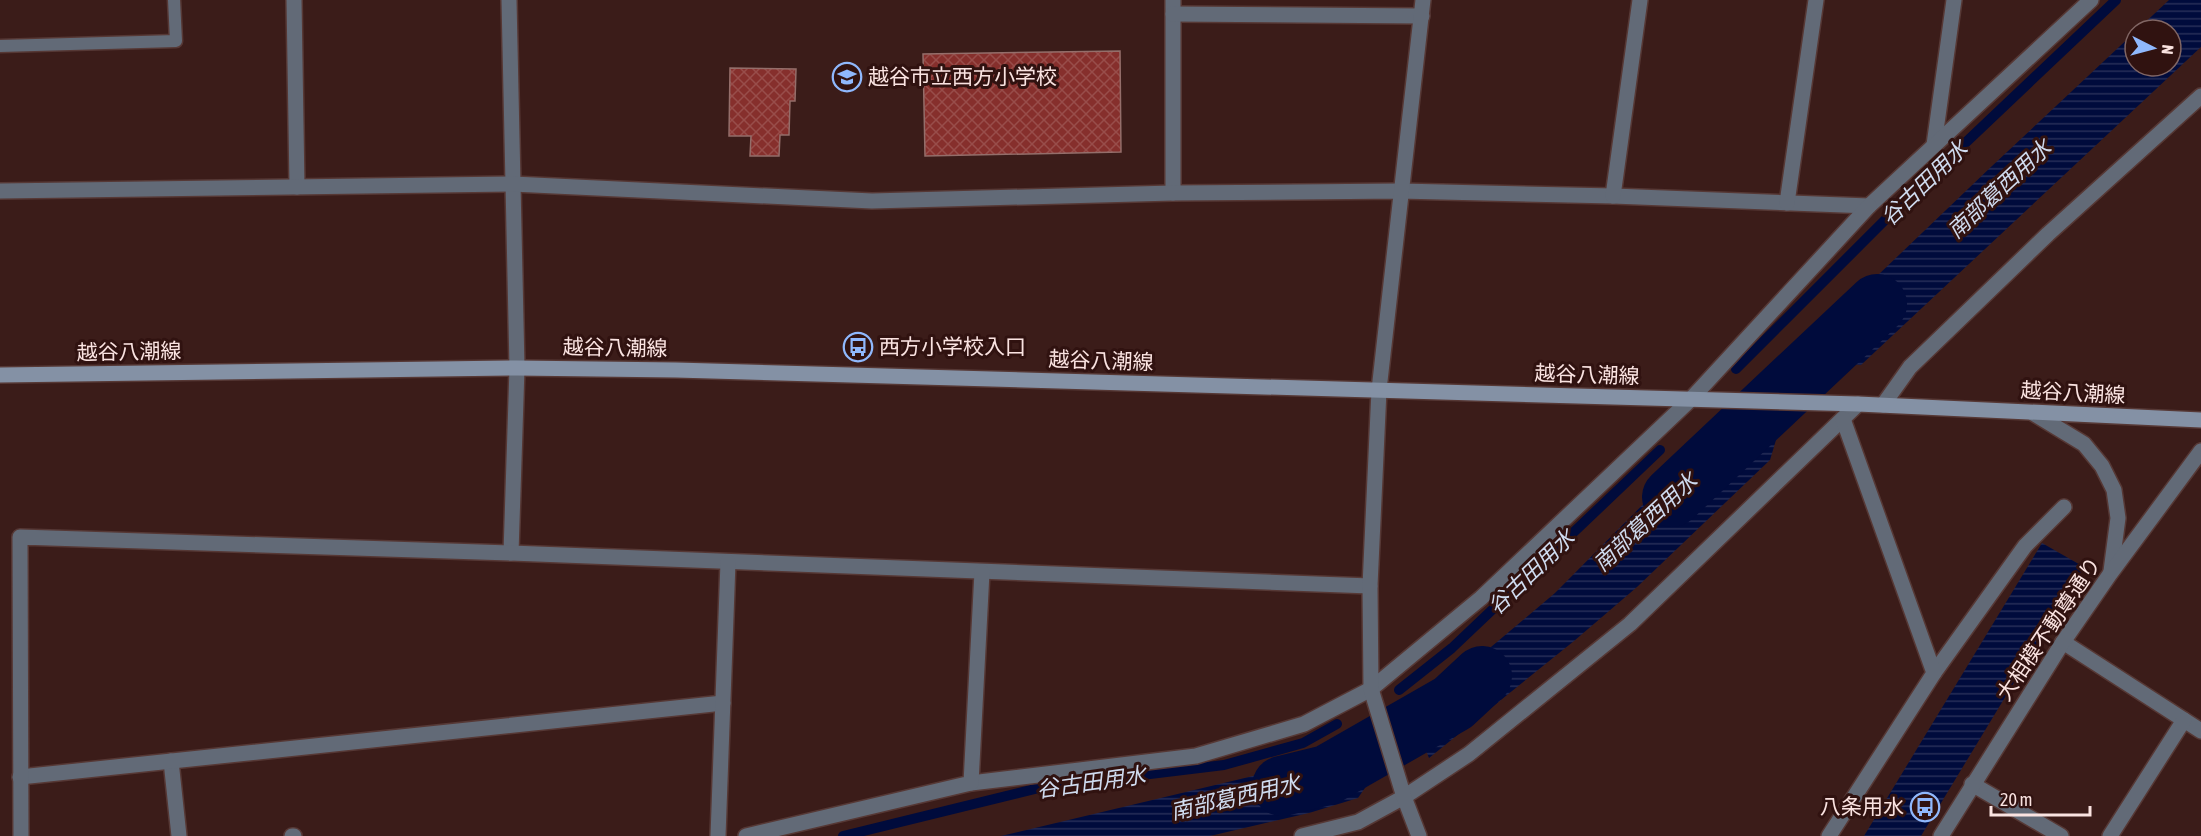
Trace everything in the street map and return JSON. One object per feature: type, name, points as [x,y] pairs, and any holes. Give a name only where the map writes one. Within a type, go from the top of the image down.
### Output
[{"type":"main road","name":"越谷八潮線","points":[[0,375],[518,368],[699,370],[1858,404],[2201,420]]},
{"type":"street","points":[[294,0],[297,187]]},
{"type":"street","points":[[509,0],[518,368],[511,553]]},
{"type":"street","points":[[1419,836],[1404,797],[1371,689],[1370,586],[1378,390],[1424,0]]},
{"type":"street","points":[[1613,196],[1640,0]]},
{"type":"street","points":[[1787,203],[1816,0]]},
{"type":"street","points":[[1934,145],[1954,0]]},
{"type":"street","points":[[746,836],[971,783],[1196,756],[1304,724],[1371,689],[1481,598],[1692,399],[1869,206],[2091,0]]},
{"type":"street","points":[[1173,193],[1173,7],[1422,16]]},
{"type":"street","points":[[1882,405],[1910,367],[2031,250],[2201,96]]},
{"type":"street","points":[[0,191],[513,184],[872,201],[1173,193],[1400,191],[1613,196],[1869,206]]},
{"type":"street","points":[[1302,836],[1358,822],[1404,797],[1469,754],[1630,624],[1858,404]]},
{"type":"street","points":[[2033,413],[2084,444],[2102,466],[2114,490],[2118,518],[2110,574]]},
{"type":"street","points":[[1843,419],[1934,673]]},
{"type":"street","name":"大相模不動尊通り","points":[[1941,836],[2063,642],[2201,451]]},
{"type":"street","points":[[1828,836],[1934,673],[2025,546],[2064,507]]},
{"type":"street","points":[[21,836],[20,537],[511,553],[1370,586]]},
{"type":"street","points":[[718,836],[728,562]]},
{"type":"street","points":[[971,783],[982,572]]},
{"type":"street","points":[[2063,642],[2201,731]]},
{"type":"street","points":[[20,777],[723,703]]},
{"type":"street","points":[[2110,836],[2184,720]]},
{"type":"street","points":[[171,761],[179,836]]},
{"type":"street","points":[[1972,784],[2061,836]]},
{"type":"lane","points":[[0,46],[176,41],[174,0]]},
{"type":"water","points":[[2169,0],[2201,0],[2201,47],[2183,64],[2183,18],[2150,18]]},
{"type":"water","points":[[2123,43],[2123,78],[2168,78],[1861,365],[1795,359],[1807,343]]},
{"type":"water","points":[[1776,440],[1770,460],[1637,587],[1429,758],[1410,710],[1434,695],[1555,593],[1706,441]]},
{"type":"water","points":[[2042,543],[2084,567],[1921,836],[1864,836]]},
{"type":"water","points":[[1353,736],[1367,785],[1358,798],[1309,813],[1210,836],[1001,836],[1303,764]]},
{"type":"building","points":[[1120,51],[1121,152],[925,156],[923,54]]},
{"type":"building","points":[[730,68],[796,69],[795,101],[790,101],[789,135],[780,135],[779,156],[750,156],[751,136],[729,136]]},
{"type":"waterway","name":"谷古田用水","points":[[1736,369],[1903,202],[2116,0]]},
{"type":"waterway","name":"南部葛西用水","points":[[1672,497],[1877,304]]},
{"type":"waterway","name":"谷古田用水","points":[[1399,690],[1452,648],[1660,450]]},
{"type":"waterway","name":"南部葛西用水","points":[[1282,786],[1327,775],[1453,703],[1482,676]]},
{"type":"waterway","name":"谷古田用水","points":[[843,836],[1043,787],[1224,765],[1303,743],[1337,724]]},
{"type":"place","name":"越谷市立西方小学校","points":[[847,77]]},
{"type":"place","name":"西方小学校入口","points":[[858,347]]},
{"type":"place","name":"八条用水","points":[[1925,807]]}]
